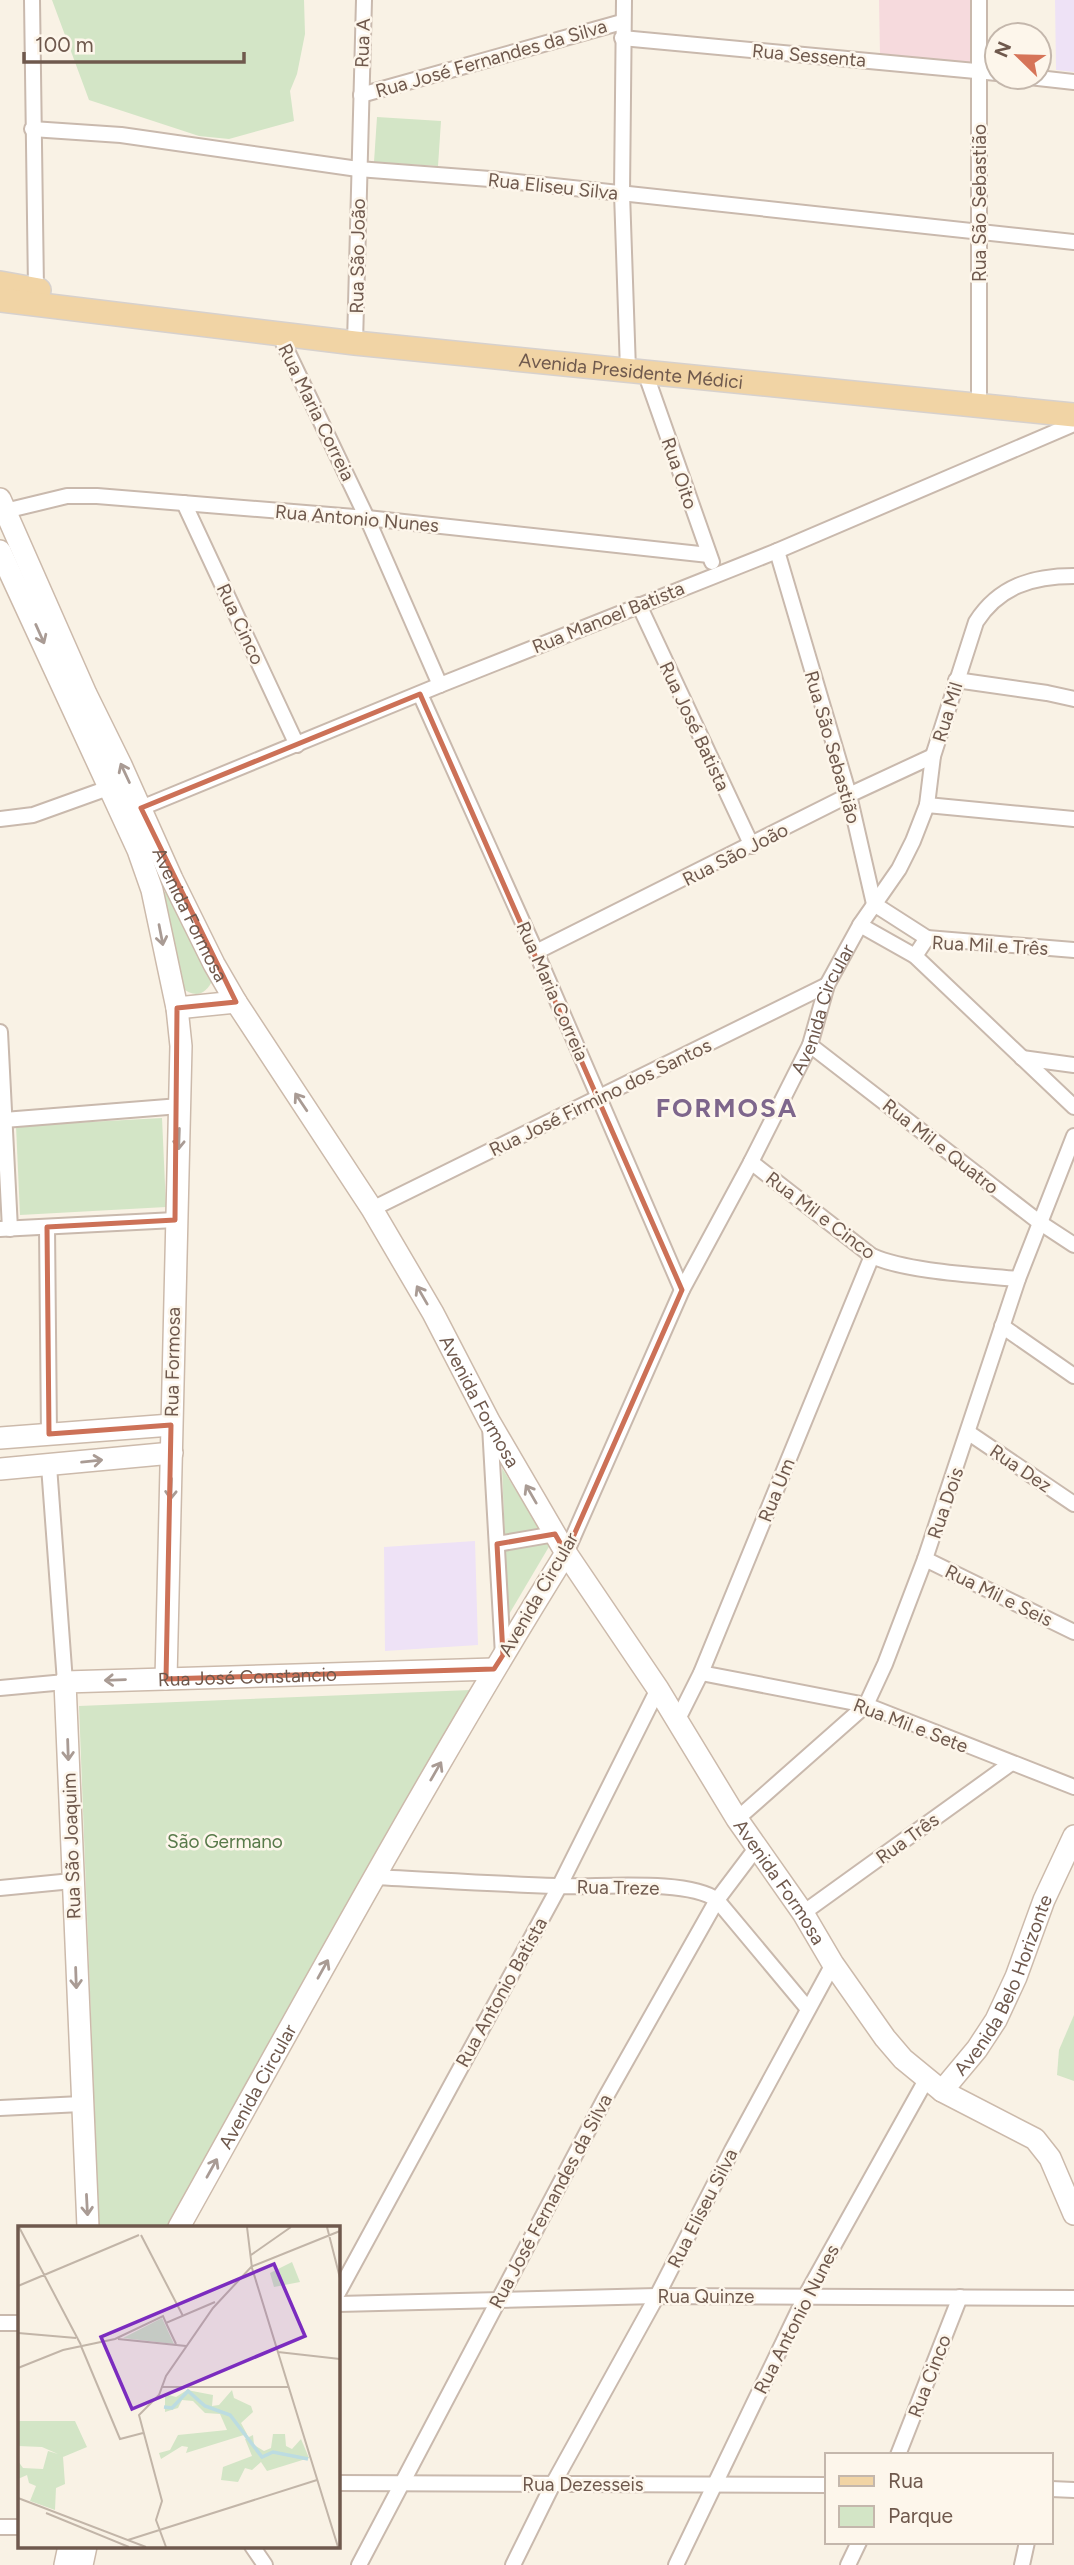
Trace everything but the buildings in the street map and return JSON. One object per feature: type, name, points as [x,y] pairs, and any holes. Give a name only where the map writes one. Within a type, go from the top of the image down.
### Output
[{"type":"main road","name":"Avenida Presidente Médici","points":[[0,283],[190,321]]},
{"type":"main road","name":"Avenida Presidente Médici","points":[[0,300],[355,343],[1074,415]]},
{"type":"main road","name":"Avenida Formosa","points":[[3,505],[35,603],[79,698],[141,808],[172,879],[236,1002],[372,1209],[433,1313],[489,1421],[566,1553],[658,1689],[737,1818],[803,1913],[833,1964],[886,2038],[903,2059],[934,2085],[1035,2139],[1050,2158],[1069,2191],[1074,2214]]},
{"type":"main road","name":"Avenida Formosa","points":[[2,561],[35,603]]},
{"type":"main road","name":"Avenida Formosa","points":[[79,698],[152,890],[177,1009],[181,1046]]},
{"type":"main road","points":[[152,890],[172,879]]},
{"type":"main road","points":[[177,1009],[236,1002]]},
{"type":"main road","name":"Rua Formosa","points":[[166,1679],[181,1046]]},
{"type":"main road","points":[[0,1438],[170,1425]]},
{"type":"main road","points":[[0,1469],[172,1453]]},
{"type":"main road","name":"Avenida Circular","points":[[180,2226],[374,1877],[498,1662],[566,1553]]},
{"type":"main road","name":"Rua José Constancio","points":[[65,1682],[498,1662]]},
{"type":"main road","name":"Rua São Joaquim","points":[[65,1682],[88,2226]]},
{"type":"main road","name":"Avenida Belo Horizonte","points":[[934,2085],[977,2049],[996,2020],[1016,1977],[1044,1900],[1074,1836]]},
{"type":"street","points":[[32,0],[36,289]]},
{"type":"street","name":"Rua A","points":[[358,169],[365,0]]},
{"type":"street","name":"Rua Oito","points":[[624,0],[622,193],[637,371],[717,573]]},
{"type":"street","name":"Rua São Sebastião","points":[[979,0],[979,405]]},
{"type":"street","name":"Rua José Fernandes da Silva","points":[[361,95],[622,22]]},
{"type":"street","name":"Rua Sessenta","points":[[622,38],[983,72]]},
{"type":"street","points":[[1053,80],[1074,82]]},
{"type":"street","name":"Rua Eliseu Silva","points":[[32,129],[121,135],[358,169],[490,179],[1074,242]]},
{"type":"street","name":"Rua São João","points":[[355,343],[358,169]]},
{"type":"street","name":"Rua Maria Correia","points":[[278,332],[367,518],[440,685]]},
{"type":"street","name":"Rua Manoel Batista","points":[[141,808],[777,551],[1074,424]]},
{"type":"street","name":"Rua Antonio Nunes","points":[[3,505],[67,496],[184,503],[367,518],[709,555]]},
{"type":"street","name":"Rua Cinco","points":[[184,503],[298,745]]},
{"type":"street","name":"Rua São Sebastião","points":[[777,551],[849,795],[874,904]]},
{"type":"street","name":"Rua Mil","points":[[874,904],[899,869],[927,806],[933,756],[976,622],[985,608],[1000,594],[1030,581],[1074,576]]},
{"type":"street","name":"Rua José Batista","points":[[639,605],[752,846]]},
{"type":"street","points":[[956,680],[1074,699]]},
{"type":"street","name":"Rua Maria Correia","points":[[420,694],[536,952],[682,1290]]},
{"type":"street","name":"Rua São João","points":[[536,952],[849,795],[933,756]]},
{"type":"street","points":[[0,819],[33,815],[111,787]]},
{"type":"street","points":[[927,806],[1074,819]]},
{"type":"street","points":[[874,904],[927,938]]},
{"type":"street","name":"Avenida Circular","points":[[566,1553],[682,1290],[810,1045],[827,985],[874,904]]},
{"type":"street","name":"Rua Mil e Três","points":[[860,925],[915,956],[1074,1107]]},
{"type":"street","name":"Rua Mil e Três","points":[[915,956],[927,938],[1074,950]]},
{"type":"street","name":"Rua José Firmino dos Santos","points":[[372,1209],[827,985]]},
{"type":"street","points":[[0,1032],[5,1229],[175,1220]]},
{"type":"street","name":"Rua Mil e Quatro","points":[[810,1045],[1039,1222],[1074,1245]]},
{"type":"street","points":[[1022,1058],[1074,1065]]},
{"type":"street","points":[[4,1120],[180,1106]]},
{"type":"street","name":"Rua Dois","points":[[737,1818],[866,1705],[886,1664],[925,1559],[1018,1279],[1074,1136]]},
{"type":"street","name":"Rua Mil e Cinco","points":[[751,1162],[872,1256],[883,1261],[1018,1279]]},
{"type":"street","points":[[47,1227],[49,1434]]},
{"type":"street","name":"Rua Um","points":[[677,1721],[701,1672],[872,1256]]},
{"type":"street","points":[[1002,1326],[1074,1376]]},
{"type":"street","points":[[489,1421],[497,1544],[498,1662]]},
{"type":"street","name":"Rua Dez","points":[[969,1433],[1074,1504]]},
{"type":"street","name":"Rua São Joaquim","points":[[49,1466],[65,1682]]},
{"type":"street","points":[[497,1544],[555,1534]]},
{"type":"street","name":"Rua Mil e Seis","points":[[925,1559],[1074,1632]]},
{"type":"street","name":"Rua Mil e Sete","points":[[701,1672],[866,1705],[1074,1787]]},
{"type":"street","name":"Rua José Constancio","points":[[0,1688],[65,1682]]},
{"type":"street","name":"Rua Antonio Batista","points":[[340,2288],[559,1886],[658,1689]]},
{"type":"street","name":"Rua Três","points":[[803,1913],[1010,1764]]},
{"type":"street","name":"Rua José Fernandes da Silva","points":[[359,2565],[604,2099],[717,1900],[757,1847]]},
{"type":"street","name":"Rua Treze","points":[[374,1877],[559,1886],[679,1888],[704,1893],[717,1900]]},
{"type":"street","points":[[0,1888],[72,1881]]},
{"type":"street","points":[[717,1900],[808,2009]]},
{"type":"street","name":"Rua Eliseu Silva","points":[[513,2565],[833,1964]]},
{"type":"street","name":"Rua Antonio Nunes","points":[[676,2565],[806,2295],[934,2085]]},
{"type":"street","points":[[0,2108],[81,2104]]},
{"type":"street","name":"Rua Quinze","points":[[340,2304],[656,2296],[1074,2298]]},
{"type":"street","name":"Rua Cinco","points":[[899,2453],[960,2297]]},
{"type":"street","points":[[0,2323],[18,2323]]},
{"type":"street","name":"Rua Dezesseis","points":[[340,2483],[825,2485]]},
{"type":"street","points":[[1053,2489],[1074,2490]]},
{"type":"street","points":[[0,2527],[18,2527]]},
{"type":"street","points":[[848,2565],[858,2544]]},
{"type":"street","points":[[1022,2565],[1027,2544]]},
{"type":"street","points":[[253,2548],[265,2565]]},
{"type":"highlighted area","points":[[420,694],[682,1290],[566,1553],[555,1534],[497,1544],[503,1655],[494,1669],[166,1679],[171,1425],[49,1434],[47,1227],[175,1220],[177,1008],[236,1002],[141,808]]},
{"type":"shaded area","points":[[879,0],[970,0],[972,64],[880,56]]},
{"type":"shaded area","points":[[1055,0],[1074,0],[1074,72],[1056,70]]},
{"type":"shaded area","points":[[475,1541],[478,1645],[385,1651],[384,1547]]},
{"type":"green space","points":[[52,0],[304,0],[305,34],[297,74],[290,91],[294,121],[229,139],[199,136],[89,100]]},
{"type":"green space","points":[[377,117],[441,121],[438,166],[374,162]]},
{"type":"green space","points":[[168,890],[213,979],[200,994],[191,993],[181,987],[163,893]]},
{"type":"green space","points":[[162,1118],[166,1207],[20,1215],[16,1126]]},
{"type":"green space","points":[[502,1468],[550,1545],[508,1616]]},
{"type":"green space","name":"São Germano","points":[[471,1690],[168,2226],[99,2226],[79,1706]]},
{"type":"green space","points":[[1074,2015],[1074,2081],[1057,2075],[1059,2050]]},
{"type":"district","name":"FORMOSA","points":[[727,1108]]}]
